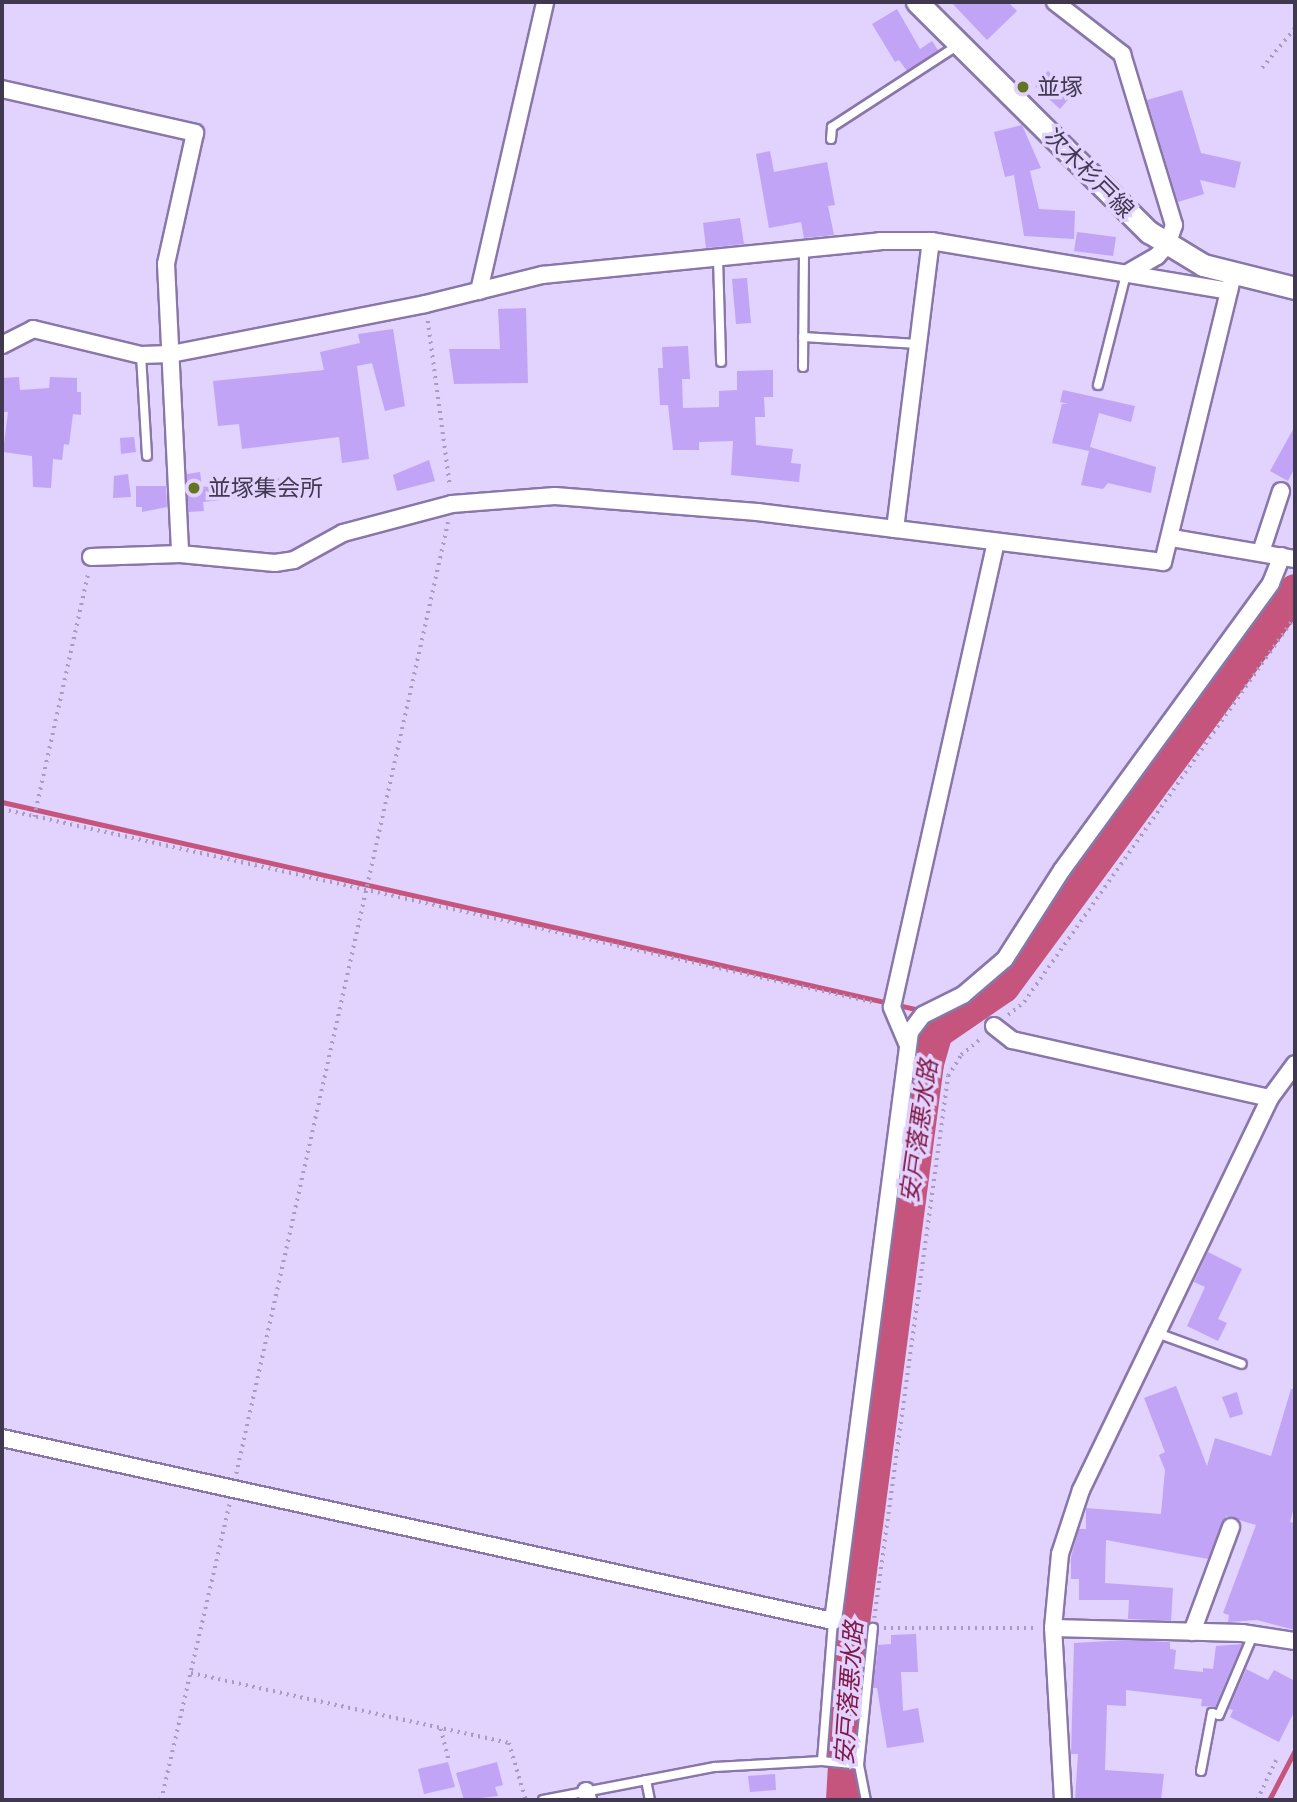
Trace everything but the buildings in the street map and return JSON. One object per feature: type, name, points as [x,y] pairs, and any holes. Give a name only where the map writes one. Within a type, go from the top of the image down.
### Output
[{"type":"main road","name":"次木杉戸線","points":[[917,2],[1132,217],[1167,245],[1231,283],[1295,288]]},
{"type":"street","points":[[479,291],[545,2]]},
{"type":"street","points":[[1055,2],[1122,54],[1174,225],[1167,245],[1126,274]]},
{"type":"street","points":[[2,89],[195,133],[166,264],[180,554]]},
{"type":"street","points":[[2,345],[33,329],[141,355],[171,354],[425,304],[542,275],[880,241],[931,241],[1126,274],[1231,283],[1172,538],[1163,562],[757,512],[555,496],[452,503],[343,533],[294,559],[275,563],[180,554],[91,557]]},
{"type":"street","points":[[895,529],[931,241]]},
{"type":"street","points":[[1261,552],[1281,491]]},
{"type":"street","points":[[2,1438],[833,1621],[906,1043],[923,1015],[963,995],[1005,959],[1062,870],[1290,557],[1172,538]]},
{"type":"street","points":[[906,1043],[892,1007],[996,542]]},
{"type":"street","points":[[995,1026],[1012,1040],[1270,1098]]},
{"type":"street","points":[[1063,1800],[1054,1628],[1060,1554],[1082,1490],[1157,1333],[1270,1098],[1295,1064]]},
{"type":"street","points":[[1192,1632],[1231,1527]]},
{"type":"street","points":[[1054,1628],[1253,1635],[1295,1641]]},
{"type":"lane","points":[[831,139],[832,127],[960,44]]},
{"type":"lane","points":[[803,367],[804,250]]},
{"type":"lane","points":[[719,258],[721,362]]},
{"type":"lane","points":[[1098,386],[1126,274]]},
{"type":"lane","points":[[803,337],[918,344]]},
{"type":"lane","points":[[141,355],[147,456]]},
{"type":"lane","points":[[1157,1333],[1242,1364]]},
{"type":"lane","points":[[822,1760],[833,1621]]},
{"type":"lane","points":[[866,1800],[856,1764],[873,1628]]},
{"type":"lane","points":[[1201,1771],[1212,1713],[1219,1715],[1253,1635]]},
{"type":"lane","points":[[543,1800],[587,1796],[646,1780],[715,1766],[822,1760],[856,1764]]},
{"type":"lane","points":[[646,1780],[650,1800]]},
{"type":"path","points":[[1262,68],[1295,28]]},
{"type":"path","points":[[161,1800],[368,888],[452,503],[425,304]]},
{"type":"path","points":[[34,817],[91,557]]},
{"type":"path","points":[[1054,1628],[873,1628],[948,1076],[961,1055],[1024,1002],[1295,617]]},
{"type":"path","points":[[2,809],[368,888],[892,1007]]},
{"type":"path","points":[[191,1673],[509,1744],[526,1800]]},
{"type":"path","points":[[440,1727],[449,1760]]},
{"type":"path","points":[[1257,1800],[1276,1760]]},
{"type":"waterway","name":"安戸落悪水路","points":[[842,1800],[851,1638],[927,1063],[936,1032],[1003,986],[1295,590]]},
{"type":"waterway","points":[[2,802],[924,1011]]},
{"type":"waterway","points":[[937,1014],[959,1019]]},
{"type":"waterway","points":[[1269,1800],[1295,1750]]},
{"type":"place","name":"並塚","points":[[1023,87]]},
{"type":"place","name":"並塚集会所","points":[[194,488]]}]
